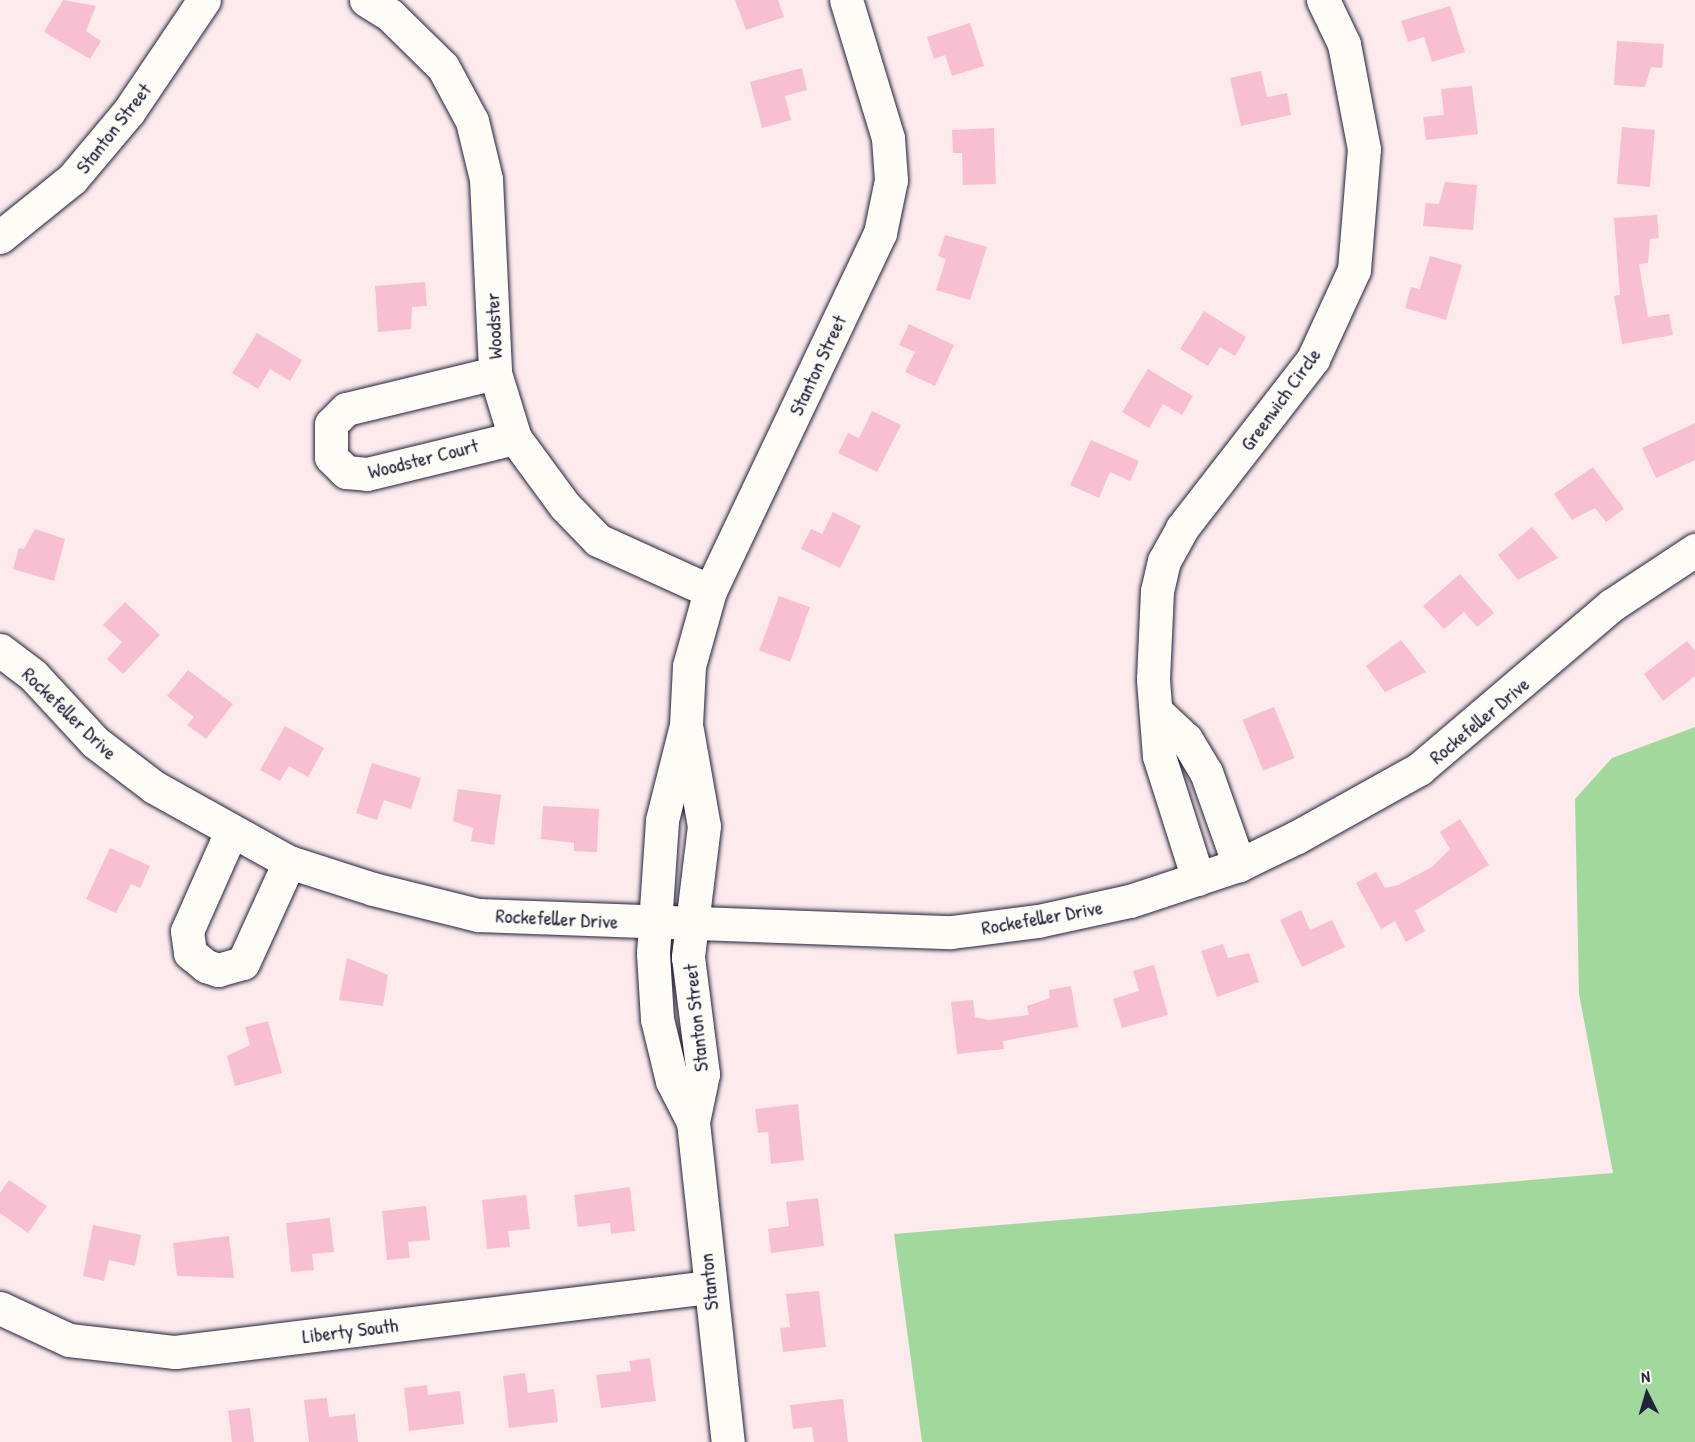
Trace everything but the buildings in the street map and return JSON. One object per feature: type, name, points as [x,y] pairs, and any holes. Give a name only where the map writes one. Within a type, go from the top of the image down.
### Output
[{"type":"street","name":"Stanton Street","points":[[0,237],[72,179],[129,111],[204,0]]},
{"type":"street","name":"Woodster","points":[[366,0],[390,15],[443,67],[472,121],[486,179],[495,373],[515,438],[565,506],[598,540],[710,591]]},
{"type":"street","name":"Stanton Street","points":[[693,1122],[672,1081],[657,1019],[654,922],[662,819],[686,725],[689,666],[710,591],[880,233],[891,180],[888,138],[846,0]]},
{"type":"street","name":"Greenwich Circle","points":[[1198,879],[1159,756],[1160,714],[1153,632],[1164,561],[1207,492],[1263,430],[1313,359],[1354,270],[1364,148],[1344,45],[1323,0]]},
{"type":"street","name":"Woodster Court","points":[[495,373],[346,409],[331,424],[331,457],[346,472],[367,474],[515,438]]},
{"type":"street","name":"Rockefeller Drive","points":[[0,650],[33,675],[95,742],[230,834],[289,862],[478,915],[693,925],[951,932],[1038,921],[1198,879],[1239,865],[1419,769],[1612,605],[1695,550]]},
{"type":"street","points":[[1160,714],[1185,739],[1206,772],[1239,865]]},
{"type":"street","name":"Stanton Street","points":[[686,725],[704,826],[688,957],[703,1074],[693,1122]]},
{"type":"street","points":[[230,834],[187,931],[190,953],[206,966],[218,970],[243,963],[289,862]]},
{"type":"street","name":"Stanton","points":[[693,1122],[708,1287],[728,1442]]},
{"type":"street","name":"Liberty South","points":[[0,1308],[69,1340],[174,1352],[708,1287]]},
{"type":"green space","points":[[1695,727],[1695,1442],[922,1442],[894,1234],[1613,1173],[1579,994],[1575,799],[1612,758]]}]
